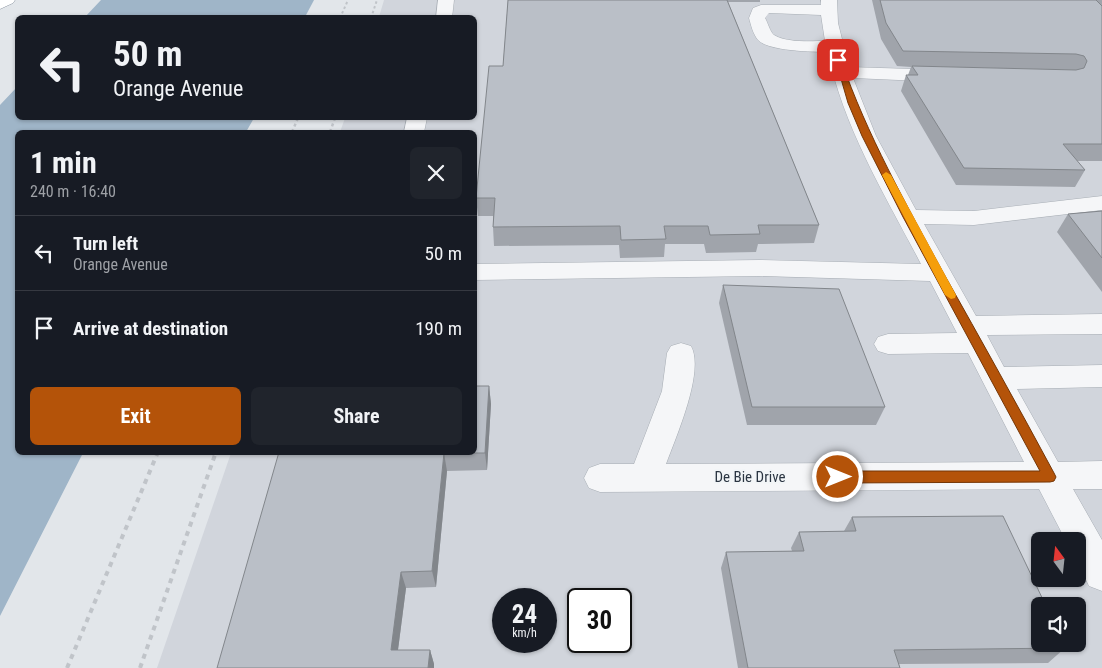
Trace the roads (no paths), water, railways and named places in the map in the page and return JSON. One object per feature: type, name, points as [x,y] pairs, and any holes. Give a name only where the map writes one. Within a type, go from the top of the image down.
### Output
[{"type":"highway","points":[[0,4],[7,0]]},
{"type":"street","points":[[444,15],[446,0]]},
{"type":"street","points":[[834,47],[789,45],[770,40],[765,37],[757,18],[759,11],[767,8],[829,5],[834,47],[841,72],[866,136],[972,335],[1050,477],[1097,557]]},
{"type":"street","points":[[841,72],[965,77]]},
{"type":"street","points":[[908,217],[974,218],[1102,203]]},
{"type":"street","points":[[477,272],[769,268],[938,273]]},
{"type":"street","points":[[888,344],[1102,324]]},
{"type":"street","points":[[645,478],[677,391],[681,353]]},
{"type":"street","points":[[996,378],[1102,376]]},
{"type":"street","name":"De Bie Drive","points":[[600,478],[1050,477],[1102,475]]},
{"type":"water","points":[[101,0],[314,0],[306,15],[87,15]]},
{"type":"water","points":[[15,89],[15,120],[253,120],[247,130],[15,130],[15,455],[82,455],[0,616],[0,105]]}]
